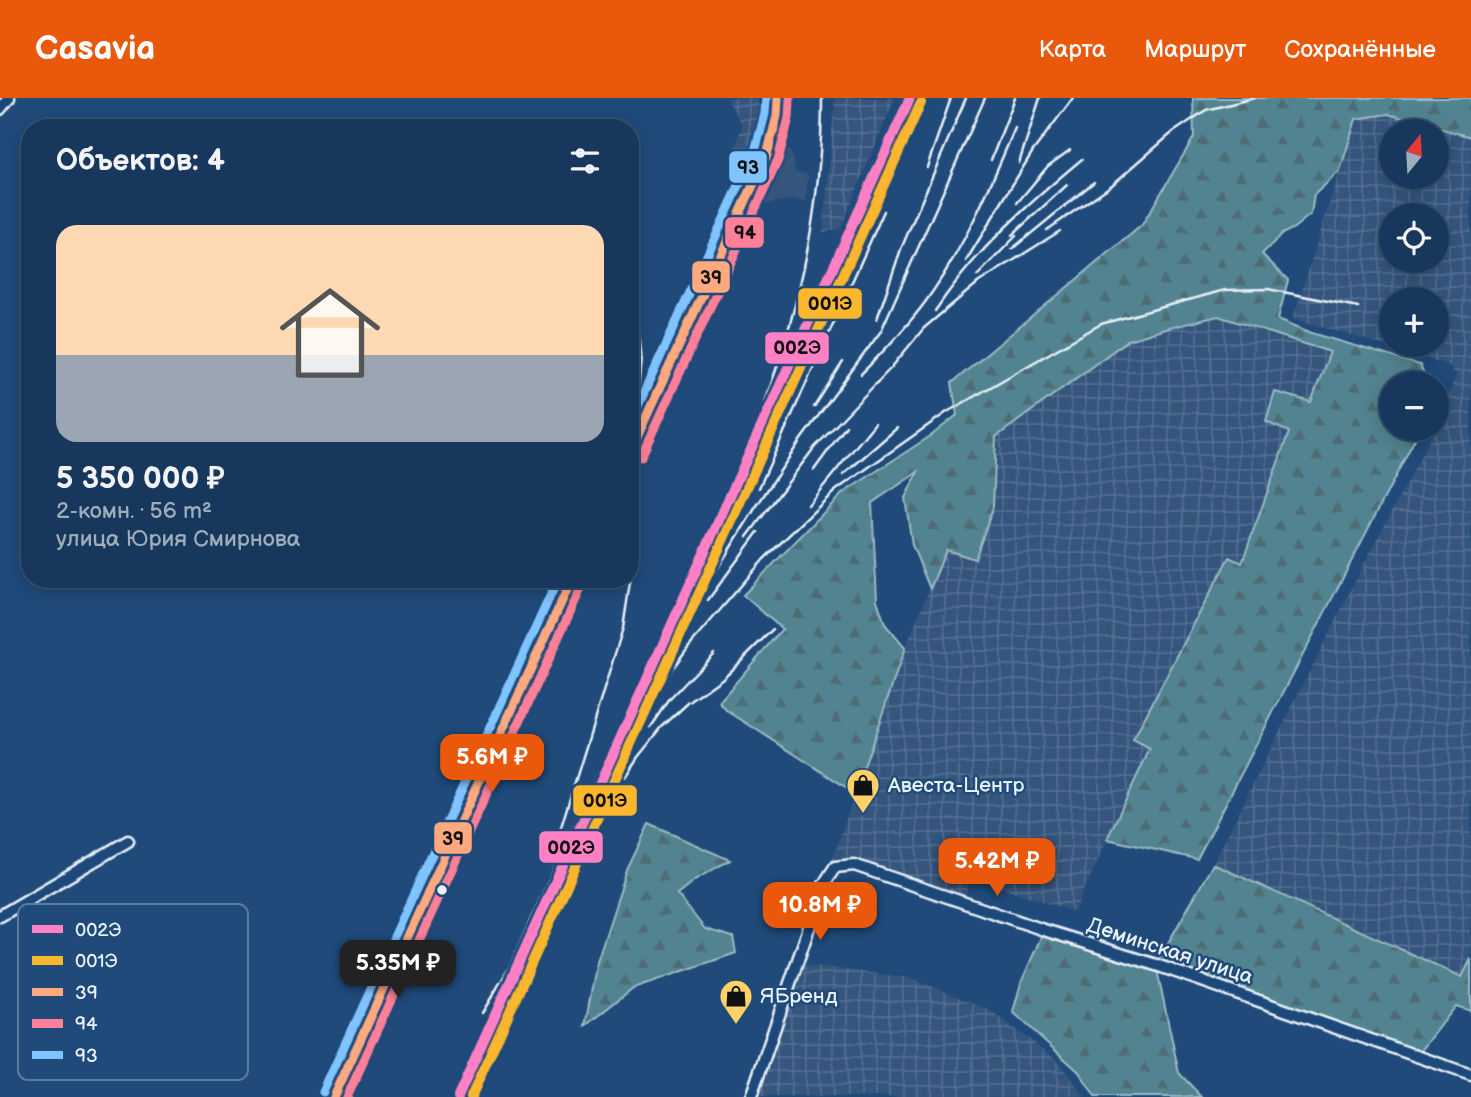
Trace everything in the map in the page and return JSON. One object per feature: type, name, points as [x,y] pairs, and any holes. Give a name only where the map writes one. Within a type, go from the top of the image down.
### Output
[{"type":"main road","points":[[639,432],[767,155],[777,116],[778,98]]},
{"type":"main road","points":[[334,1097],[568,588]]},
{"type":"street","points":[[0,109],[9,98]]},
{"type":"street","points":[[20,904],[128,841]]},
{"type":"street","name":"Деминская улица","points":[[751,1097],[824,884],[835,867],[854,865],[1156,965],[1471,1075]]},
{"type":"street","points":[[0,916],[18,905]]},
{"type":"shaded area","points":[[727,98],[756,98],[758,102],[764,122],[750,165],[732,158],[742,126]]},
{"type":"shaded area","points":[[835,98],[895,98],[841,228],[823,233]]},
{"type":"shaded area","points":[[1388,114],[1406,119],[1379,119],[1379,189],[1449,189],[1449,131],[1471,137],[1471,959],[1463,978],[1213,864],[1429,441],[1449,441],[1449,395],[1456,375],[1450,366],[1421,357],[1449,357],[1449,287],[1379,287],[1379,344],[1293,318],[1356,119]]},
{"type":"shaded area","points":[[778,144],[789,150],[794,159],[795,172],[808,174],[806,201],[787,200],[766,204],[755,199],[765,181]]},
{"type":"shaded area","points":[[1218,316],[1330,352],[1311,402],[1276,392],[1289,432],[1242,563],[1229,558],[1134,740],[1150,749],[1074,912],[972,877],[963,903],[854,865],[835,867],[824,884],[905,648],[946,550],[975,559],[993,507],[996,437],[1128,340]]},
{"type":"shaded area","points":[[806,965],[911,978],[988,1009],[1056,1059],[1085,1097],[754,1097]]},
{"type":"green space","points":[[1193,98],[1471,98],[1471,137],[1449,131],[1449,119],[1406,119],[1388,114],[1356,119],[1340,171],[1314,195],[1311,214],[1282,234],[1262,254],[1288,280],[1278,319],[1312,333],[1379,353],[1379,357],[1393,357],[1420,365],[1422,371],[1379,371],[1379,441],[1414,441],[1197,859],[1107,839],[1150,749],[1133,740],[1229,557],[1242,563],[1289,432],[1266,422],[1275,392],[1311,402],[1330,352],[1218,316],[1128,340],[996,437],[993,507],[975,559],[946,550],[930,589],[912,545],[905,498],[918,472],[872,503],[877,600],[885,624],[905,648],[855,793],[726,710],[719,702],[782,629],[743,595],[843,493],[932,435],[957,415],[952,383],[1142,225],[1194,137]]},
{"type":"green space","points":[[649,824],[730,860],[696,879],[677,894],[705,929],[733,937],[736,953],[633,988],[585,1026],[597,961],[627,870]]},
{"type":"green space","points":[[1213,864],[1462,977],[1471,959],[1471,1011],[1456,1006],[1417,1056],[1156,965],[1179,1073],[1202,1097],[1095,1097],[1079,1072],[1013,1012],[1021,983],[1044,930],[1156,964]]},
{"type":"railway","points":[[529,923],[754,431],[769,390],[794,309],[812,226],[821,141],[822,98]]},
{"type":"railway","points":[[795,337],[903,98]]},
{"type":"railway","points":[[701,578],[918,98]]},
{"type":"railway","points":[[927,167],[951,98]]},
{"type":"railway","points":[[877,319],[901,249],[966,98]]},
{"type":"railway","points":[[655,676],[685,621],[754,510],[802,438],[881,331],[985,98]]},
{"type":"railway","points":[[991,160],[1015,98]]},
{"type":"railway","points":[[1019,163],[1040,98]]},
{"type":"railway","points":[[966,261],[1033,151],[1073,98]]},
{"type":"railway","points":[[1047,230],[1112,185],[1172,133],[1206,110],[1255,98]]},
{"type":"railway","points":[[861,374],[911,320],[940,281],[975,217],[1015,128]]},
{"type":"railway","points":[[1017,203],[1048,166],[1070,150]]},
{"type":"railway","points":[[935,311],[984,249],[1082,159]]},
{"type":"railway","points":[[1012,249],[1094,182]]},
{"type":"railway","points":[[1012,235],[1067,185]]},
{"type":"railway","points":[[759,488],[884,211]]},
{"type":"railway","points":[[747,537],[814,448],[891,368],[924,328],[979,282],[1060,231]]},
{"type":"railway","points":[[977,276],[1016,236]]},
{"type":"railway","points":[[632,742],[673,668],[764,559],[835,491],[947,412],[1101,324],[1225,290],[1268,289],[1358,307]]},
{"type":"railway","points":[[639,342],[639,380]]},
{"type":"railway","points":[[814,407],[843,362]]},
{"type":"railway","points":[[808,505],[875,423]]},
{"type":"railway","points":[[814,470],[846,426]]},
{"type":"railway","points":[[843,475],[897,428]]},
{"type":"railway","points":[[708,600],[758,532]]},
{"type":"railway","points":[[551,859],[623,628],[629,588]]},
{"type":"railway","points":[[625,777],[662,727],[688,703],[723,678],[773,629]]},
{"type":"railway","points":[[651,727],[670,699],[714,653]]},
{"type":"railway","points":[[632,722],[650,686]]},
{"type":"railway","points":[[594,828],[635,735]]},
{"type":"railway","points":[[580,872],[603,820]]},
{"type":"railway","points":[[482,1013],[509,968],[532,916]]},
{"type":"railway","points":[[498,1010],[507,984]]},
{"type":"transit line","name":"93","points":[[639,403],[755,151],[765,114],[766,98]]},
{"type":"transit line","name":"39","points":[[639,432],[767,155],[777,116],[778,98]]},
{"type":"transit line","name":"002Э","points":[[458,1097],[910,98]]},
{"type":"transit line","name":"94","points":[[641,457],[778,160],[789,118],[790,99]]},
{"type":"transit line","name":"001Э","points":[[471,1097],[921,103]]},
{"type":"transit line","name":"93","points":[[323,1092],[554,588]]},
{"type":"transit line","name":"39","points":[[334,1097],[568,588]]},
{"type":"transit line","name":"94","points":[[347,1097],[581,588]]},
{"type":"place","name":"Авеста-Центр","points":[[863,815]]},
{"type":"place","name":"ЯБренд","points":[[736,1026]]}]
